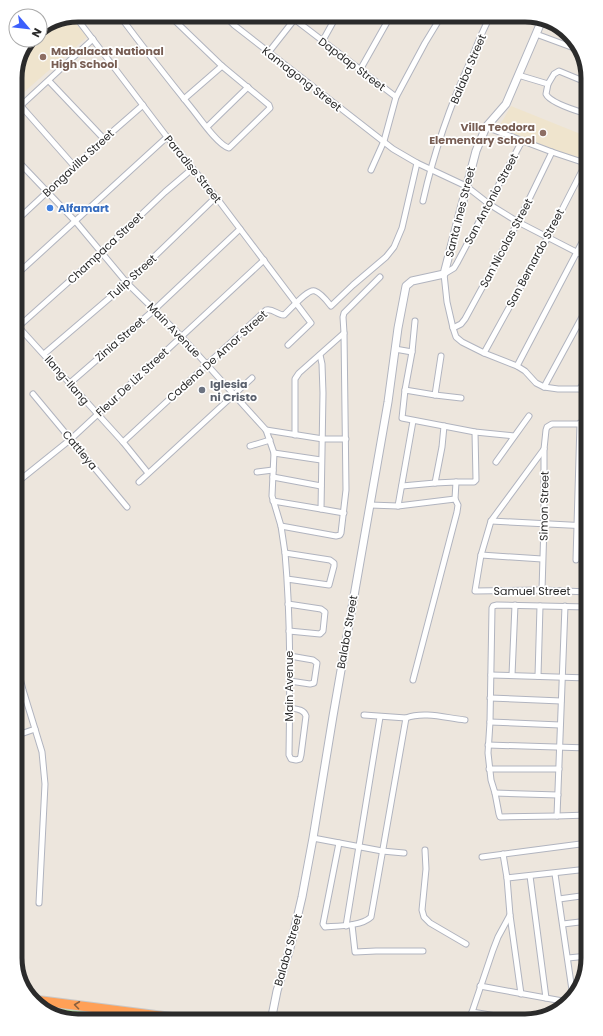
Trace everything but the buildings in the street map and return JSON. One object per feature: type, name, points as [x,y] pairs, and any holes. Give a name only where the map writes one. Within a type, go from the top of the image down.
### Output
[{"type":"highway","points":[[42,1001],[144,1014]]},
{"type":"street","name":"Paradise Street","points":[[80,22],[167,137],[216,197],[311,323],[288,345]]},
{"type":"street","points":[[124,22],[207,127],[225,147],[229,148],[268,110],[269,105],[222,66],[176,22]]},
{"type":"street","name":"Kamagong Street","points":[[231,22],[268,53],[393,149],[417,163],[466,186],[489,204],[518,222],[581,254]]},
{"type":"street","points":[[268,53],[292,22]]},
{"type":"street","name":"Dapdap Street","points":[[297,22],[396,97]]},
{"type":"street","points":[[322,42],[333,22]]},
{"type":"street","points":[[360,70],[387,22]]},
{"type":"street","points":[[371,170],[384,141],[396,97],[438,22]]},
{"type":"street","name":"Balaba Street","points":[[423,201],[430,169],[440,135],[488,22]]},
{"type":"street","name":"Santa Ines Street","points":[[453,328],[447,302],[444,274],[476,151],[486,128],[506,104],[540,24]]},
{"type":"street","points":[[536,34],[572,47]]},
{"type":"street","points":[[22,104],[93,39]]},
{"type":"street","points":[[184,99],[222,66]]},
{"type":"street","points":[[581,80],[559,72],[554,74],[548,84],[546,94],[549,98],[571,109],[581,110]]},
{"type":"street","points":[[518,75],[548,84]]},
{"type":"street","points":[[49,81],[104,139]]},
{"type":"street","points":[[207,127],[248,87]]},
{"type":"street","name":"Bongavilla Street","points":[[22,216],[104,139],[143,105]]},
{"type":"street","points":[[22,108],[75,167]]},
{"type":"street","points":[[486,128],[581,162]]},
{"type":"street","points":[[22,270],[76,222],[167,137]]},
{"type":"street","name":"San Antonio Street","points":[[444,274],[454,268],[522,141]]},
{"type":"street","name":"San Nicolas Street","points":[[453,328],[465,320],[518,222],[552,152]]},
{"type":"street","points":[[297,303],[304,294],[310,290],[315,291],[331,306],[390,252],[394,247],[402,228],[417,163]]},
{"type":"street","name":"Main Avenue","points":[[22,165],[76,222],[128,283],[181,336],[266,430],[274,453],[272,488],[273,501],[281,526],[287,579],[290,656],[289,755],[293,760],[299,760],[306,716],[303,710],[290,708]]},
{"type":"street","name":"Champaca Street","points":[[22,321],[102,252],[165,192],[192,169]]},
{"type":"street","name":"San Bernardo Street","points":[[484,353],[581,175]]},
{"type":"street","name":"Tulip Street","points":[[44,354],[128,283],[216,197]]},
{"type":"street","name":"Zinia Street","points":[[70,383],[154,310],[240,229]]},
{"type":"street","points":[[516,366],[581,243]]},
{"type":"street","name":"Fleur De Liz Street","points":[[22,478],[71,439],[264,260]]},
{"type":"street","name":"Balaba Street","points":[[273,1014],[277,991],[290,948],[302,897],[313,838],[334,708],[388,402],[404,293],[408,283],[418,279],[444,274]]},
{"type":"street","points":[[281,526],[338,536],[341,533],[346,490],[343,317],[344,313],[380,277]]},
{"type":"street","name":"Cadena De Amor Street","points":[[123,442],[266,310],[272,310],[284,315],[297,303]]},
{"type":"street","points":[[544,388],[581,319]]},
{"type":"street","points":[[415,321],[412,352],[401,416],[402,418],[475,432],[514,436]]},
{"type":"street","points":[[453,328],[456,337],[462,342],[525,371],[536,383],[544,388],[580,389]]},
{"type":"street","name":"Ilang-Ilang","points":[[22,330],[123,442],[148,473]]},
{"type":"street","points":[[295,435],[295,378],[344,332]]},
{"type":"street","points":[[395,349],[412,352]]},
{"type":"street","points":[[320,355],[322,364],[323,393],[321,509]]},
{"type":"street","points":[[435,395],[441,356]]},
{"type":"street","points":[[139,482],[252,378]]},
{"type":"street","points":[[405,390],[461,398]]},
{"type":"street","name":"Cattleya","points":[[33,394],[127,507]]},
{"type":"street","points":[[496,462],[529,416]]},
{"type":"street","points":[[398,506],[413,421]]},
{"type":"street","points":[[576,560],[580,423]]},
{"type":"street","name":"Simon Street","points":[[542,590],[544,449],[546,430],[547,427],[552,424],[580,423]]},
{"type":"street","points":[[435,483],[442,447],[444,426]]},
{"type":"street","points":[[266,430],[295,435],[346,439]]},
{"type":"street","points":[[402,486],[474,482],[476,480],[475,432]]},
{"type":"street","points":[[250,446],[270,440]]},
{"type":"street","points":[[542,559],[481,555],[491,521],[544,449]]},
{"type":"street","points":[[274,453],[321,460]]},
{"type":"street","points":[[257,472],[273,470]]},
{"type":"street","points":[[273,477],[321,486]]},
{"type":"street","points":[[413,680],[457,512],[458,505],[455,500],[456,482]]},
{"type":"street","points":[[370,505],[398,506],[455,500]]},
{"type":"street","points":[[273,501],[344,513]]},
{"type":"street","points":[[491,521],[581,525]]},
{"type":"street","points":[[285,552],[333,561],[334,566],[331,583],[327,585],[287,579]]},
{"type":"street","name":"Samuel Street","points":[[481,555],[475,591],[542,590],[581,592]]},
{"type":"street","points":[[288,604],[321,609],[325,612],[322,631],[320,634],[289,631]]},
{"type":"street","points":[[512,675],[515,605]]},
{"type":"street","points":[[581,607],[493,606],[488,745],[489,769],[500,817],[581,815]]},
{"type":"street","points":[[538,676],[540,606]]},
{"type":"street","points":[[557,816],[565,606]]},
{"type":"street","points":[[290,656],[313,660],[317,663],[314,683],[290,681]]},
{"type":"street","points":[[491,675],[581,678]]},
{"type":"street","points":[[22,686],[42,752],[45,784],[39,903]]},
{"type":"street","points":[[490,698],[561,701]]},
{"type":"street","points":[[364,715],[406,718],[422,715],[465,720]]},
{"type":"street","points":[[346,926],[380,717]]},
{"type":"street","points":[[339,843],[324,926],[352,925],[371,917],[406,718]]},
{"type":"street","points":[[490,722],[560,725]]},
{"type":"street","points":[[22,734],[35,729]]},
{"type":"street","points":[[488,745],[581,748]]},
{"type":"street","points":[[489,769],[559,770]]},
{"type":"street","points":[[495,792],[558,795]]},
{"type":"street","points":[[313,838],[382,851],[404,853]]},
{"type":"street","points":[[482,857],[581,844]]},
{"type":"street","points":[[425,850],[426,869],[422,902],[424,917],[430,923],[466,944]]},
{"type":"street","points":[[503,854],[521,994]]},
{"type":"street","points":[[507,878],[581,870]]},
{"type":"street","points":[[555,874],[572,989]]},
{"type":"street","points":[[530,876],[546,998]]},
{"type":"street","points":[[559,899],[581,896]]},
{"type":"street","points":[[484,1014],[472,1012],[498,937],[510,915]]},
{"type":"street","points":[[563,924],[581,922]]},
{"type":"street","points":[[352,925],[355,952],[424,951]]},
{"type":"street","points":[[568,958],[581,957]]},
{"type":"street","points":[[480,986],[561,1001]]},
{"type":"shaded area","name":"Mabalacat National High School","points":[[75,22],[87,37],[22,94],[22,74],[26,57],[30,48],[48,48],[48,30],[57,26]]},
{"type":"shaded area","name":"Villa Teodora Elementary School","points":[[511,106],[581,134],[581,162],[497,130]]},
{"type":"green space","points":[[45,1003],[128,1014],[74,1014],[60,1011]]},
{"type":"place","name":"Mabalacat National High School","points":[[43,57]]},
{"type":"place","name":"Villa Teodora Elementary School","points":[[543,133]]},
{"type":"place","name":"Alfamart","points":[[50,208]]},
{"type":"place","name":"Iglesia ni Cristo","points":[[202,390]]}]
